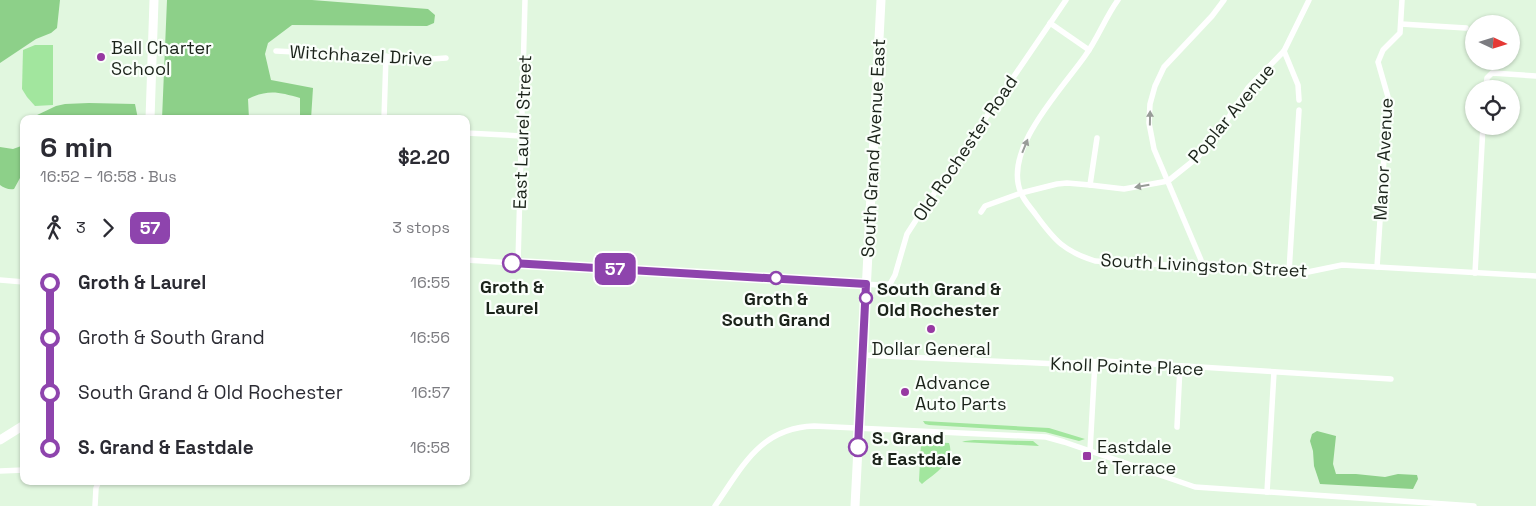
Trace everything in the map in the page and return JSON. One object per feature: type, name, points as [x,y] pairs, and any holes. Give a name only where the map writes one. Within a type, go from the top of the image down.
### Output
[{"type":"main road","points":[[150,115],[154,0]]},
{"type":"main road","name":"South Grand Avenue East","points":[[855,506],[881,0]]},
{"type":"main road","points":[[0,440],[20,428]]},
{"type":"street","name":"East Laurel Street","points":[[518,263],[525,0]]},
{"type":"street","name":"Old Rochester Road","points":[[470,260],[887,285],[893,280],[908,234],[918,216],[1066,0]]},
{"type":"street","points":[[1021,194],[1018,170],[1023,147],[1042,114],[1089,50],[1109,12],[1118,0]]},
{"type":"street","points":[[1200,267],[1200,260],[1154,149],[1149,123],[1152,95],[1164,67],[1212,16],[1224,0]]},
{"type":"street","name":"Poplar Avenue","points":[[981,212],[985,206],[1057,184],[1067,183],[1124,189],[1168,181],[1198,157],[1217,135],[1248,88],[1284,51],[1309,0]]},
{"type":"street","name":"Manor Avenue","points":[[1377,267],[1388,97],[1378,62],[1383,50],[1400,33],[1402,0]]},
{"type":"street","points":[[1050,23],[1089,50]]},
{"type":"street","points":[[1401,24],[1465,28]]},
{"type":"street","name":"Witchhazel Drive","points":[[276,51],[432,59],[446,58]]},
{"type":"street","points":[[1284,51],[1298,85],[1299,100]]},
{"type":"street","points":[[384,115],[386,56]]},
{"type":"street","points":[[1486,80],[1492,73],[1536,76]]},
{"type":"street","points":[[1289,272],[1299,110]]},
{"type":"street","points":[[470,134],[522,136]]},
{"type":"street","points":[[1475,273],[1483,135]]},
{"type":"street","points":[[1090,185],[1098,138]]},
{"type":"street","name":"South Livingston Street","points":[[1021,194],[1047,231],[1055,239],[1082,257],[1095,261],[1289,272],[1308,272],[1342,265],[1536,276]]},
{"type":"street","points":[[0,280],[20,282]]},
{"type":"street","name":"Knoll Pointe Place","points":[[863,354],[1058,364],[1095,362],[1180,366],[1391,379]]},
{"type":"street","points":[[1090,451],[1095,362]]},
{"type":"street","points":[[1177,427],[1180,366]]},
{"type":"street","points":[[1267,492],[1274,372]]},
{"type":"street","points":[[715,506],[754,452],[764,443],[788,429],[805,426],[1046,437],[1187,485],[1207,489],[1474,506]]},
{"type":"street","points":[[0,471],[20,470]]},
{"type":"street","points":[[95,506],[97,485]]},
{"type":"green space","points":[[0,0],[60,0],[57,28],[51,33],[36,39],[0,63]]},
{"type":"green space","points":[[167,0],[312,0],[428,9],[435,15],[434,23],[427,26],[292,25],[268,43],[265,54],[271,80],[313,88],[311,115],[300,115],[300,98],[274,92],[248,99],[249,115],[162,115]]},
{"type":"green space","points":[[35,45],[53,45],[53,105],[35,106],[22,89],[23,50]]},
{"type":"green space","points":[[65,104],[135,104],[137,115],[37,115]]},
{"type":"green space","points":[[20,146],[20,178],[14,189],[10,189],[0,185],[0,147],[13,149]]},
{"type":"green space","points":[[923,421],[1049,428],[1085,439],[1079,441],[1045,432],[929,425]]},
{"type":"green space","points":[[1317,431],[1336,436],[1333,464],[1336,474],[1385,477],[1398,474],[1417,475],[1418,479],[1413,489],[1320,484],[1314,466],[1310,441],[1312,434]]},
{"type":"green space","points":[[974,440],[1033,441],[1039,446],[962,442]]},
{"type":"green space","points":[[921,442],[949,443],[950,450],[947,461],[943,466],[922,484],[919,481]]},
{"type":"bus line","name":"57","points":[[512,263],[866,284],[858,447]]},
{"type":"place","name":"Ball Charter School","points":[[101,57]]},
{"type":"place","name":"Groth & Laurel","points":[[512,263]]},
{"type":"place","name":"Groth & South Grand","points":[[776,278]]},
{"type":"place","name":"South Grand & Old Rochester","points":[[866,298]]},
{"type":"place","name":"Dollar General","points":[[931,329]]},
{"type":"place","name":"Advance Auto Parts","points":[[905,392]]},
{"type":"place","name":"S. Grand & Eastdale","points":[[858,447]]},
{"type":"place","name":"Eastdale & Terrace","points":[[1087,456]]}]
